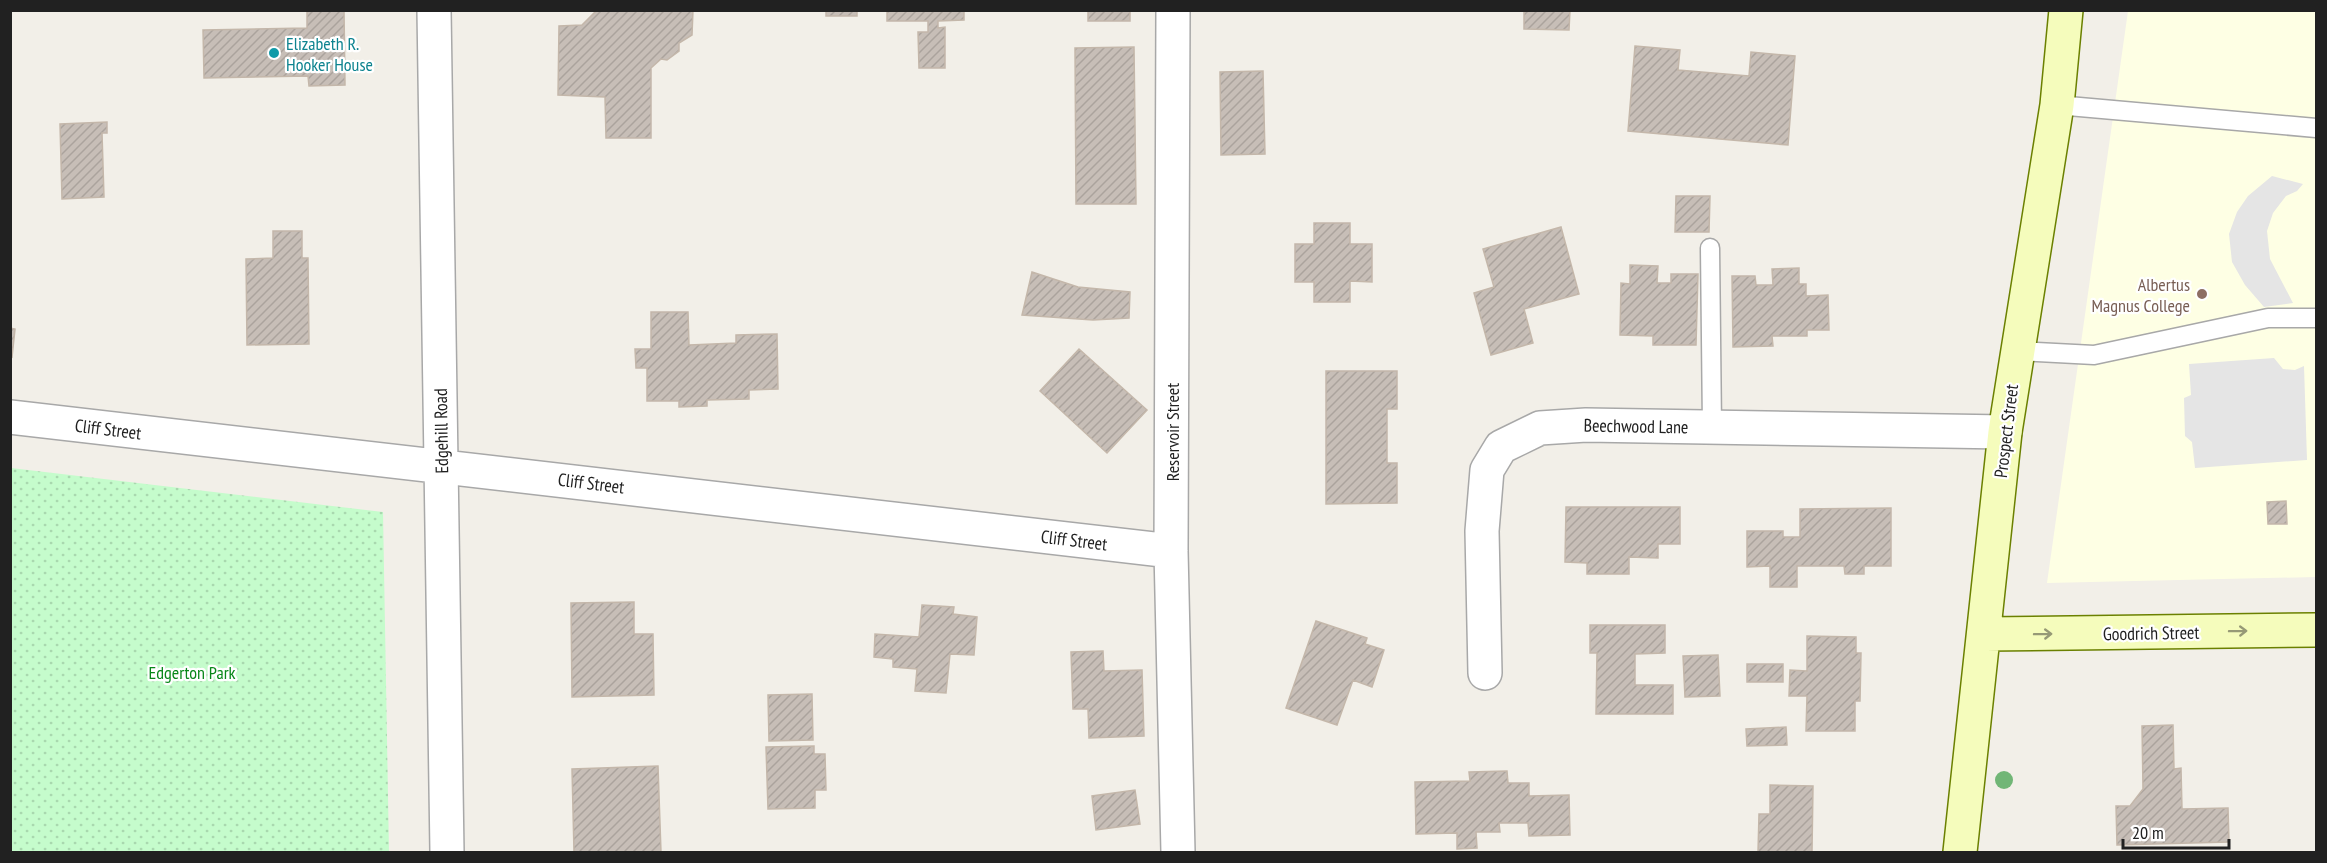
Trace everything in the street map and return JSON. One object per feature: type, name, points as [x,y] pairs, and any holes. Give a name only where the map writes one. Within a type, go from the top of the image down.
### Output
[{"type":"main road","name":"Prospect Street","points":[[1959,852],[1985,634],[2005,432],[2056,105],[2066,10]]},
{"type":"main road","name":"Goodrich Street","points":[[1985,634],[2316,630]]},
{"type":"street","name":"Edgehill Road","points":[[434,10],[447,852]]},
{"type":"street","name":"Reservoir Street","points":[[1173,10],[1171,551],[1178,852]]},
{"type":"street","name":"Cliff Street","points":[[10,417],[1171,551]]},
{"type":"street","name":"Beechwood Lane","points":[[1485,673],[1482,531],[1487,470],[1502,447],[1540,428],[1586,425],[2005,432]]},
{"type":"lane","points":[[2056,105],[2316,128]]},
{"type":"lane","points":[[1710,248],[1712,427]]},
{"type":"lane","points":[[2016,351],[2094,355],[2268,318],[2316,318]]},
{"type":"shaded area","name":"Albertus Magnus College","points":[[2128,11],[2316,11],[2316,577],[2047,583]]},
{"type":"shaded area","points":[[2272,176],[2303,184],[2297,191],[2286,196],[2273,213],[2267,231],[2270,259],[2293,303],[2264,307],[2245,285],[2232,262],[2229,234],[2237,212],[2248,196]]},
{"type":"shaded area","points":[[2274,358],[2283,369],[2295,370],[2304,366],[2307,460],[2195,468],[2192,442],[2185,436],[2184,398],[2191,395],[2189,364]]},
{"type":"green space","name":"Edgerton Park","points":[[11,468],[383,512],[389,852],[11,852]]},
{"type":"building","name":"Elizabeth R. Hooker House","points":[[307,10],[344,10],[345,85],[309,86],[308,76],[204,78],[203,30],[307,28]]},
{"type":"building","points":[[597,10],[693,10],[692,35],[679,43],[679,51],[667,60],[661,59],[651,68],[651,138],[606,138],[605,97],[558,95],[559,26],[582,25]]},
{"type":"building","points":[[826,10],[857,10],[857,16],[826,16]]},
{"type":"building","points":[[887,10],[964,10],[964,20],[938,21],[938,28],[945,27],[945,68],[919,68],[918,32],[928,32],[928,21],[887,21]]},
{"type":"building","points":[[1088,10],[1130,10],[1130,21],[1088,21]]},
{"type":"building","points":[[1524,10],[1570,10],[1569,30],[1524,29]]},
{"type":"building","points":[[1635,46],[1680,50],[1678,70],[1749,76],[1751,52],[1795,56],[1788,145],[1628,131]]},
{"type":"building","points":[[1134,47],[1136,204],[1076,204],[1075,48]]},
{"type":"building","points":[[1263,71],[1265,154],[1221,155],[1220,72]]},
{"type":"building","points":[[107,122],[107,133],[102,133],[104,197],[62,199],[60,124]]},
{"type":"building","points":[[1676,196],[1710,196],[1709,232],[1675,232]]},
{"type":"building","points":[[1314,223],[1350,223],[1350,244],[1372,244],[1372,282],[1350,281],[1350,302],[1314,302],[1314,282],[1295,282],[1295,244],[1314,244]]},
{"type":"building","points":[[1561,227],[1579,294],[1524,309],[1533,343],[1491,355],[1474,293],[1494,287],[1483,249]]},
{"type":"building","points":[[273,231],[302,231],[302,258],[308,258],[309,344],[247,345],[246,259],[273,258]]},
{"type":"building","points":[[1630,265],[1658,266],[1657,283],[1671,283],[1671,274],[1698,274],[1696,345],[1653,345],[1653,336],[1620,335],[1621,283],[1630,284]]},
{"type":"building","points":[[1799,268],[1799,284],[1806,284],[1806,296],[1828,295],[1829,330],[1807,330],[1807,336],[1772,336],[1773,346],[1733,347],[1732,276],[1755,276],[1756,285],[1773,285],[1772,269]]},
{"type":"building","points":[[1032,272],[1078,287],[1130,292],[1129,318],[1093,320],[1022,315]]},
{"type":"building","points":[[651,312],[688,312],[689,345],[736,343],[736,335],[777,334],[778,389],[749,390],[749,399],[707,400],[707,406],[679,407],[679,401],[647,401],[647,368],[636,368],[635,349],[651,349]]},
{"type":"building","points":[[10,328],[15,329],[12,357],[10,356]]},
{"type":"building","points":[[1079,349],[1147,410],[1107,453],[1040,391]]},
{"type":"building","points":[[1326,371],[1397,371],[1397,409],[1387,409],[1387,463],[1397,463],[1397,503],[1326,504]]},
{"type":"building","points":[[2286,501],[2287,524],[2268,524],[2267,502]]},
{"type":"building","points":[[1566,507],[1680,507],[1680,544],[1658,544],[1658,558],[1629,557],[1629,574],[1587,574],[1587,563],[1565,562]]},
{"type":"building","points":[[1891,508],[1891,566],[1864,566],[1864,574],[1845,574],[1844,566],[1797,566],[1797,587],[1770,587],[1770,566],[1747,567],[1747,531],[1783,531],[1783,537],[1800,537],[1800,509]]},
{"type":"building","points":[[634,602],[634,634],[653,634],[654,695],[572,697],[571,603]]},
{"type":"building","points":[[922,605],[954,607],[953,614],[977,617],[974,655],[950,654],[946,693],[915,691],[917,669],[893,667],[893,659],[874,657],[875,634],[919,637]]},
{"type":"building","points":[[1316,621],[1367,638],[1365,644],[1384,650],[1372,687],[1353,680],[1337,725],[1286,708]]},
{"type":"building","points":[[1590,625],[1665,625],[1665,653],[1635,654],[1635,685],[1673,685],[1673,714],[1596,714],[1597,653],[1590,653]]},
{"type":"building","points":[[1807,636],[1856,637],[1856,653],[1861,653],[1860,701],[1855,701],[1855,731],[1806,731],[1807,696],[1789,696],[1790,670],[1807,671]]},
{"type":"building","points":[[1103,651],[1104,671],[1142,670],[1144,736],[1089,738],[1088,709],[1073,709],[1071,652]]},
{"type":"building","points":[[1718,655],[1720,696],[1685,697],[1683,656]]},
{"type":"building","points":[[1747,664],[1783,664],[1783,682],[1747,682]]},
{"type":"building","points":[[812,694],[813,740],[769,741],[768,695]]},
{"type":"building","points":[[2173,725],[2174,769],[2181,768],[2182,809],[2228,808],[2229,842],[2117,845],[2116,806],[2130,806],[2143,789],[2142,726]]},
{"type":"building","points":[[1786,727],[1787,745],[1747,746],[1746,729]]},
{"type":"building","points":[[814,746],[814,754],[825,754],[826,790],[815,790],[815,808],[768,809],[766,747]]},
{"type":"building","points":[[658,766],[661,852],[574,852],[572,769]]},
{"type":"building","points":[[1507,771],[1508,783],[1529,783],[1529,796],[1569,795],[1570,835],[1529,836],[1528,823],[1499,823],[1500,832],[1476,832],[1477,848],[1457,849],[1457,833],[1416,834],[1415,782],[1470,781],[1469,772]]},
{"type":"building","points":[[1770,785],[1813,786],[1812,852],[1758,852],[1759,814],[1770,814]]},
{"type":"building","points":[[1135,790],[1140,824],[1096,830],[1092,796]]},
{"type":"place","name":"Elizabeth R. Hooker House","points":[[274,53]]},
{"type":"place","name":"Albertus Magnus College","points":[[2202,294]]}]
